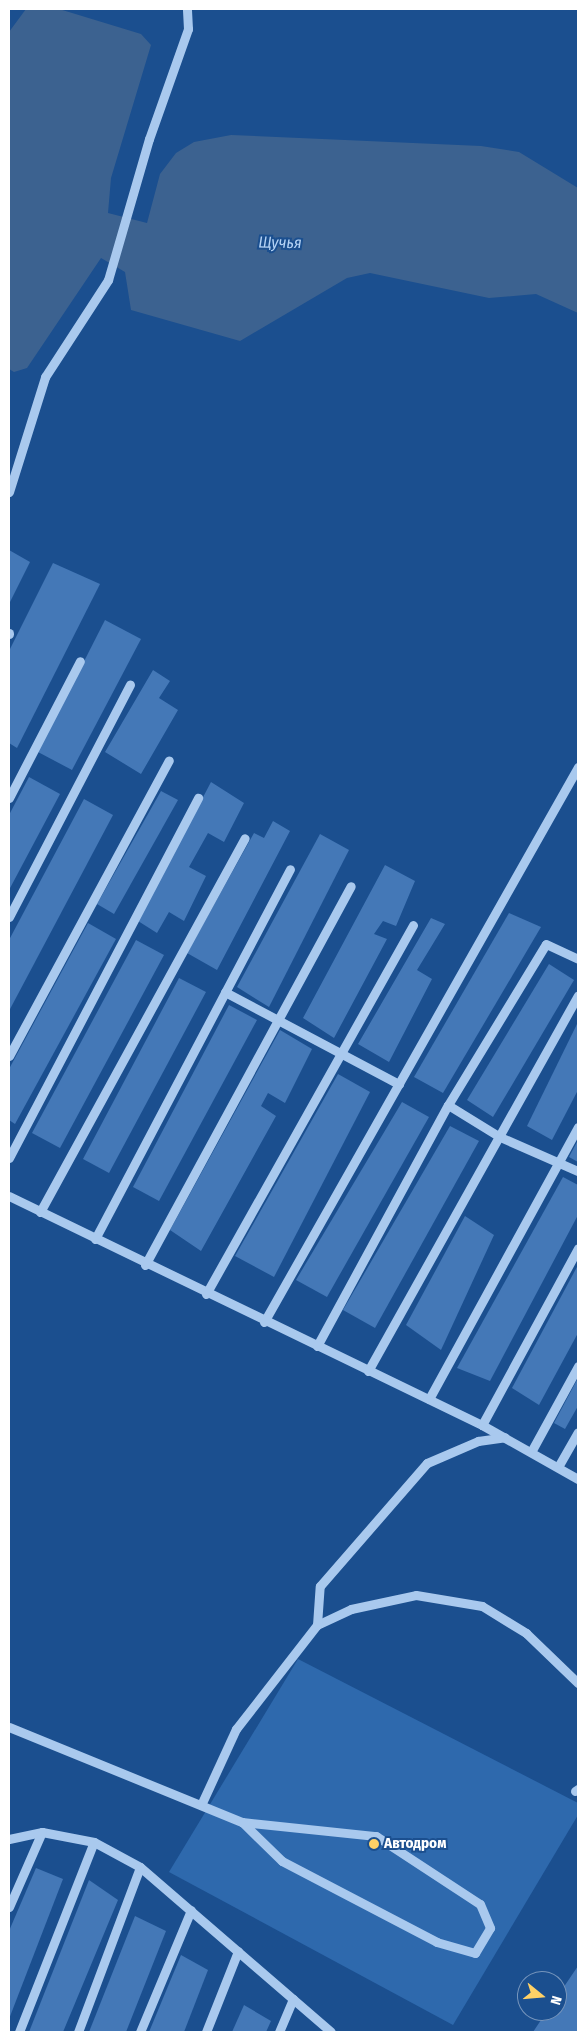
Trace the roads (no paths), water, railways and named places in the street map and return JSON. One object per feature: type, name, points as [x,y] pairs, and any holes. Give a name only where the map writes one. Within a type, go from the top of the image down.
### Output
[{"type":"street","points":[[9,492],[45,377],[108,280],[129,208],[188,29],[187,9]]},
{"type":"street","points":[[9,798],[80,660]]},
{"type":"street","points":[[9,918],[130,685]]},
{"type":"street","points":[[9,1056],[169,760]]},
{"type":"street","points":[[264,1322],[578,767]]},
{"type":"street","points":[[9,1158],[198,798]]},
{"type":"street","points":[[40,1212],[245,838]]},
{"type":"street","points":[[95,1239],[290,869]]},
{"type":"street","points":[[145,1265],[351,886]]},
{"type":"street","points":[[206,1294],[413,925]]},
{"type":"street","points":[[316,1346],[448,1105],[546,944],[578,959]]},
{"type":"street","points":[[225,992],[399,1084]]},
{"type":"street","points":[[368,1371],[578,996]]},
{"type":"street","points":[[448,1105],[500,1137],[578,1170]]},
{"type":"street","points":[[429,1400],[578,1127]]},
{"type":"street","points":[[9,1196],[145,1265],[482,1424],[578,1479]]},
{"type":"street","points":[[482,1424],[578,1248]]},
{"type":"street","points":[[531,1452],[578,1366]]},
{"type":"street","points":[[558,1467],[578,1432]]},
{"type":"street","points":[[317,1625],[320,1586],[427,1463],[478,1441],[505,1437]]},
{"type":"street","points":[[201,1805],[236,1729],[317,1625],[351,1609],[416,1595],[482,1606],[526,1633],[578,1683]]},
{"type":"street","points":[[9,1728],[242,1822],[376,1836],[480,1904],[490,1928],[475,1953],[437,1942],[282,1861],[242,1822]]},
{"type":"street","points":[[9,1838],[42,1832],[94,1842],[140,1867],[331,2032]]},
{"type":"street","points":[[9,1907],[42,1832]]},
{"type":"street","points":[[19,2032],[94,1842]]},
{"type":"street","points":[[78,2032],[140,1867]]},
{"type":"street","points":[[140,2032],[191,1910]]},
{"type":"street","points":[[206,2032],[238,1951]]},
{"type":"street","points":[[279,2032],[293,1999]]},
{"type":"water","name":"Щучья","points":[[26,9],[59,9],[141,34],[151,45],[111,178],[108,213],[147,223],[160,174],[176,153],[194,142],[231,135],[481,146],[519,152],[578,188],[578,313],[536,294],[489,298],[370,273],[347,278],[240,341],[131,310],[125,272],[101,258],[27,368],[14,372],[9,369],[9,32]]},
{"type":"place","name":"Автодром","points":[[374,1844]]}]
